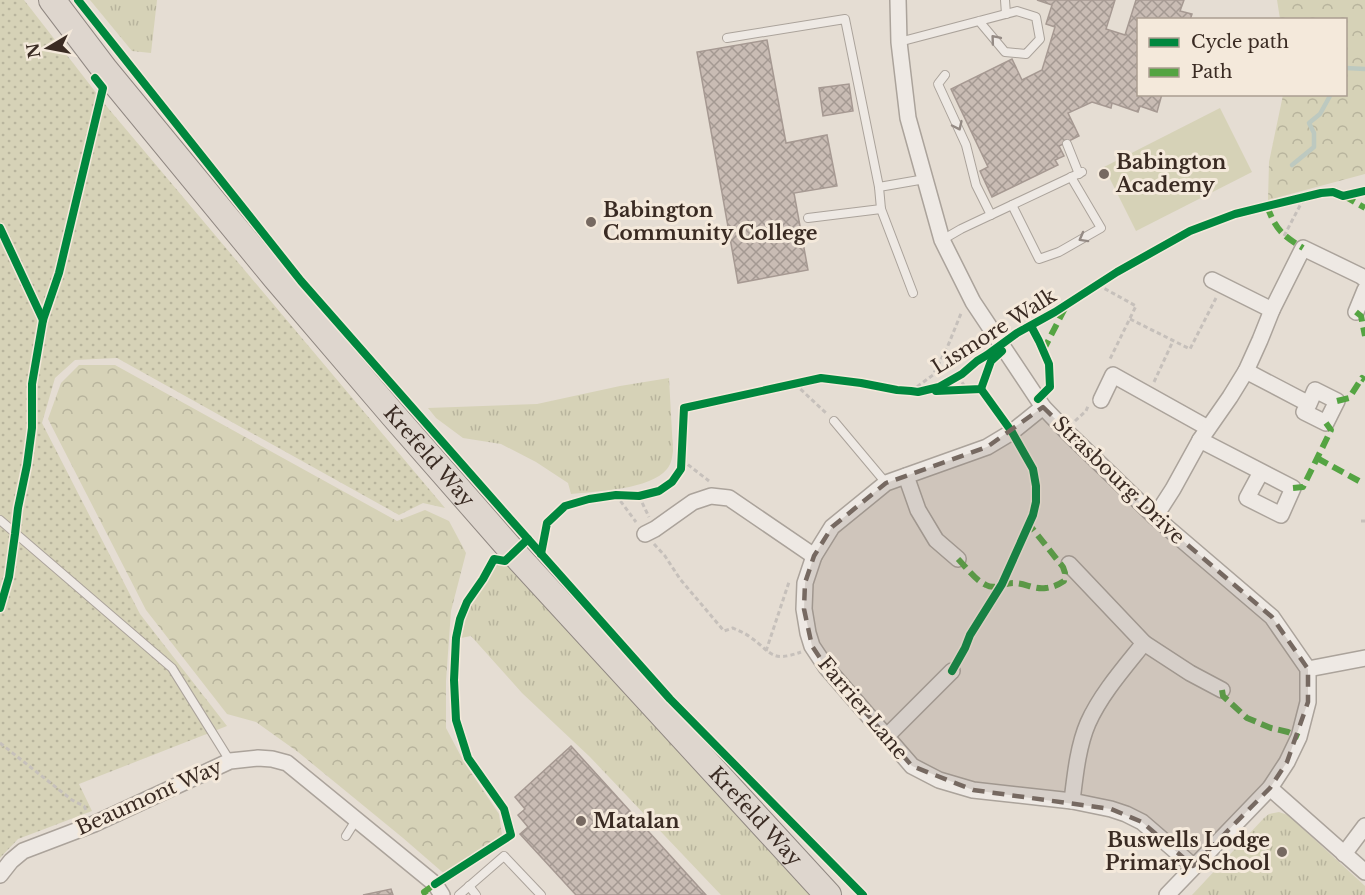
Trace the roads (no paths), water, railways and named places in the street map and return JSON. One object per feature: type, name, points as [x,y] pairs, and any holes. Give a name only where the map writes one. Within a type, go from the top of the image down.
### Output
[{"type":"highway","name":"Krefeld Way","points":[[52,0],[105,70],[276,278],[402,425],[514,553],[828,895]]},
{"type":"street","name":"Strasbourg Drive","points":[[898,0],[898,42],[908,118],[942,240],[969,295],[1040,403],[1155,518],[1272,617],[1308,669]]},
{"type":"street","points":[[1155,518],[1204,434],[1246,371],[1272,310],[1303,248],[1365,279]]},
{"type":"street","points":[[1217,283],[1272,310]]},
{"type":"street","points":[[1356,312],[1365,290]]},
{"type":"street","points":[[1246,371],[1309,404]]},
{"type":"street","points":[[1101,400],[1113,375],[1148,394],[1261,472]]},
{"type":"street","name":"Farrier Lane","points":[[1040,403],[1012,432],[987,447],[886,483],[832,527],[814,556],[805,583],[804,609],[812,646],[826,667],[912,766],[939,780],[973,790],[1072,801],[1111,809],[1142,822],[1193,866]]},
{"type":"street","points":[[906,476],[918,510],[936,540],[958,559]]},
{"type":"street","points":[[650,532],[693,502],[711,496],[729,498],[814,556]]},
{"type":"street","points":[[1069,564],[1144,643],[1190,673],[1222,690]]},
{"type":"street","points":[[1072,801],[1077,763],[1087,726],[1097,704],[1144,643]]},
{"type":"street","points":[[1167,895],[1270,788],[1287,762],[1299,737],[1308,702],[1308,669],[1365,658]]},
{"type":"street","points":[[887,736],[952,671]]},
{"type":"street","name":"Beaumont Way","points":[[0,875],[23,851],[94,824],[230,761],[258,758],[287,763],[435,884],[442,895]]},
{"type":"street","points":[[1270,788],[1365,872]]},
{"type":"street","points":[[1344,854],[1365,826]]},
{"type":"lane","points":[[1005,0],[1006,14]]},
{"type":"lane","points":[[898,42],[1017,11],[1036,17],[1040,39],[1026,54],[1005,52],[980,21]]},
{"type":"lane","points":[[727,38],[845,20],[879,187],[881,209],[913,293]]},
{"type":"lane","points":[[945,75],[938,84],[966,145],[976,185],[991,215]]},
{"type":"lane","points":[[1012,205],[1040,259],[1059,252],[1101,228],[1067,144]]},
{"type":"lane","points":[[942,240],[1078,174]]},
{"type":"lane","points":[[879,187],[925,179]]},
{"type":"lane","points":[[808,218],[881,209]]},
{"type":"lane","points":[[834,421],[886,483]]},
{"type":"lane","points":[[0,520],[172,668],[230,761]]},
{"type":"lane","points":[[346,836],[356,820]]},
{"type":"lane","points":[[459,895],[504,856],[541,895]]},
{"type":"lane","points":[[469,886],[476,895]]},
{"type":"waterway","points":[[1347,68],[1365,69]]},
{"type":"waterway","points":[[1292,165],[1314,147],[1314,133],[1309,123],[1320,114],[1330,96]]},
{"type":"place","name":"Babington Academy","points":[[1104,174]]},
{"type":"place","name":"Babington Community College","points":[[591,222]]},
{"type":"place","name":"Matalan","points":[[581,821]]},
{"type":"place","name":"Buswells Lodge Primary School","points":[[1282,852]]}]
